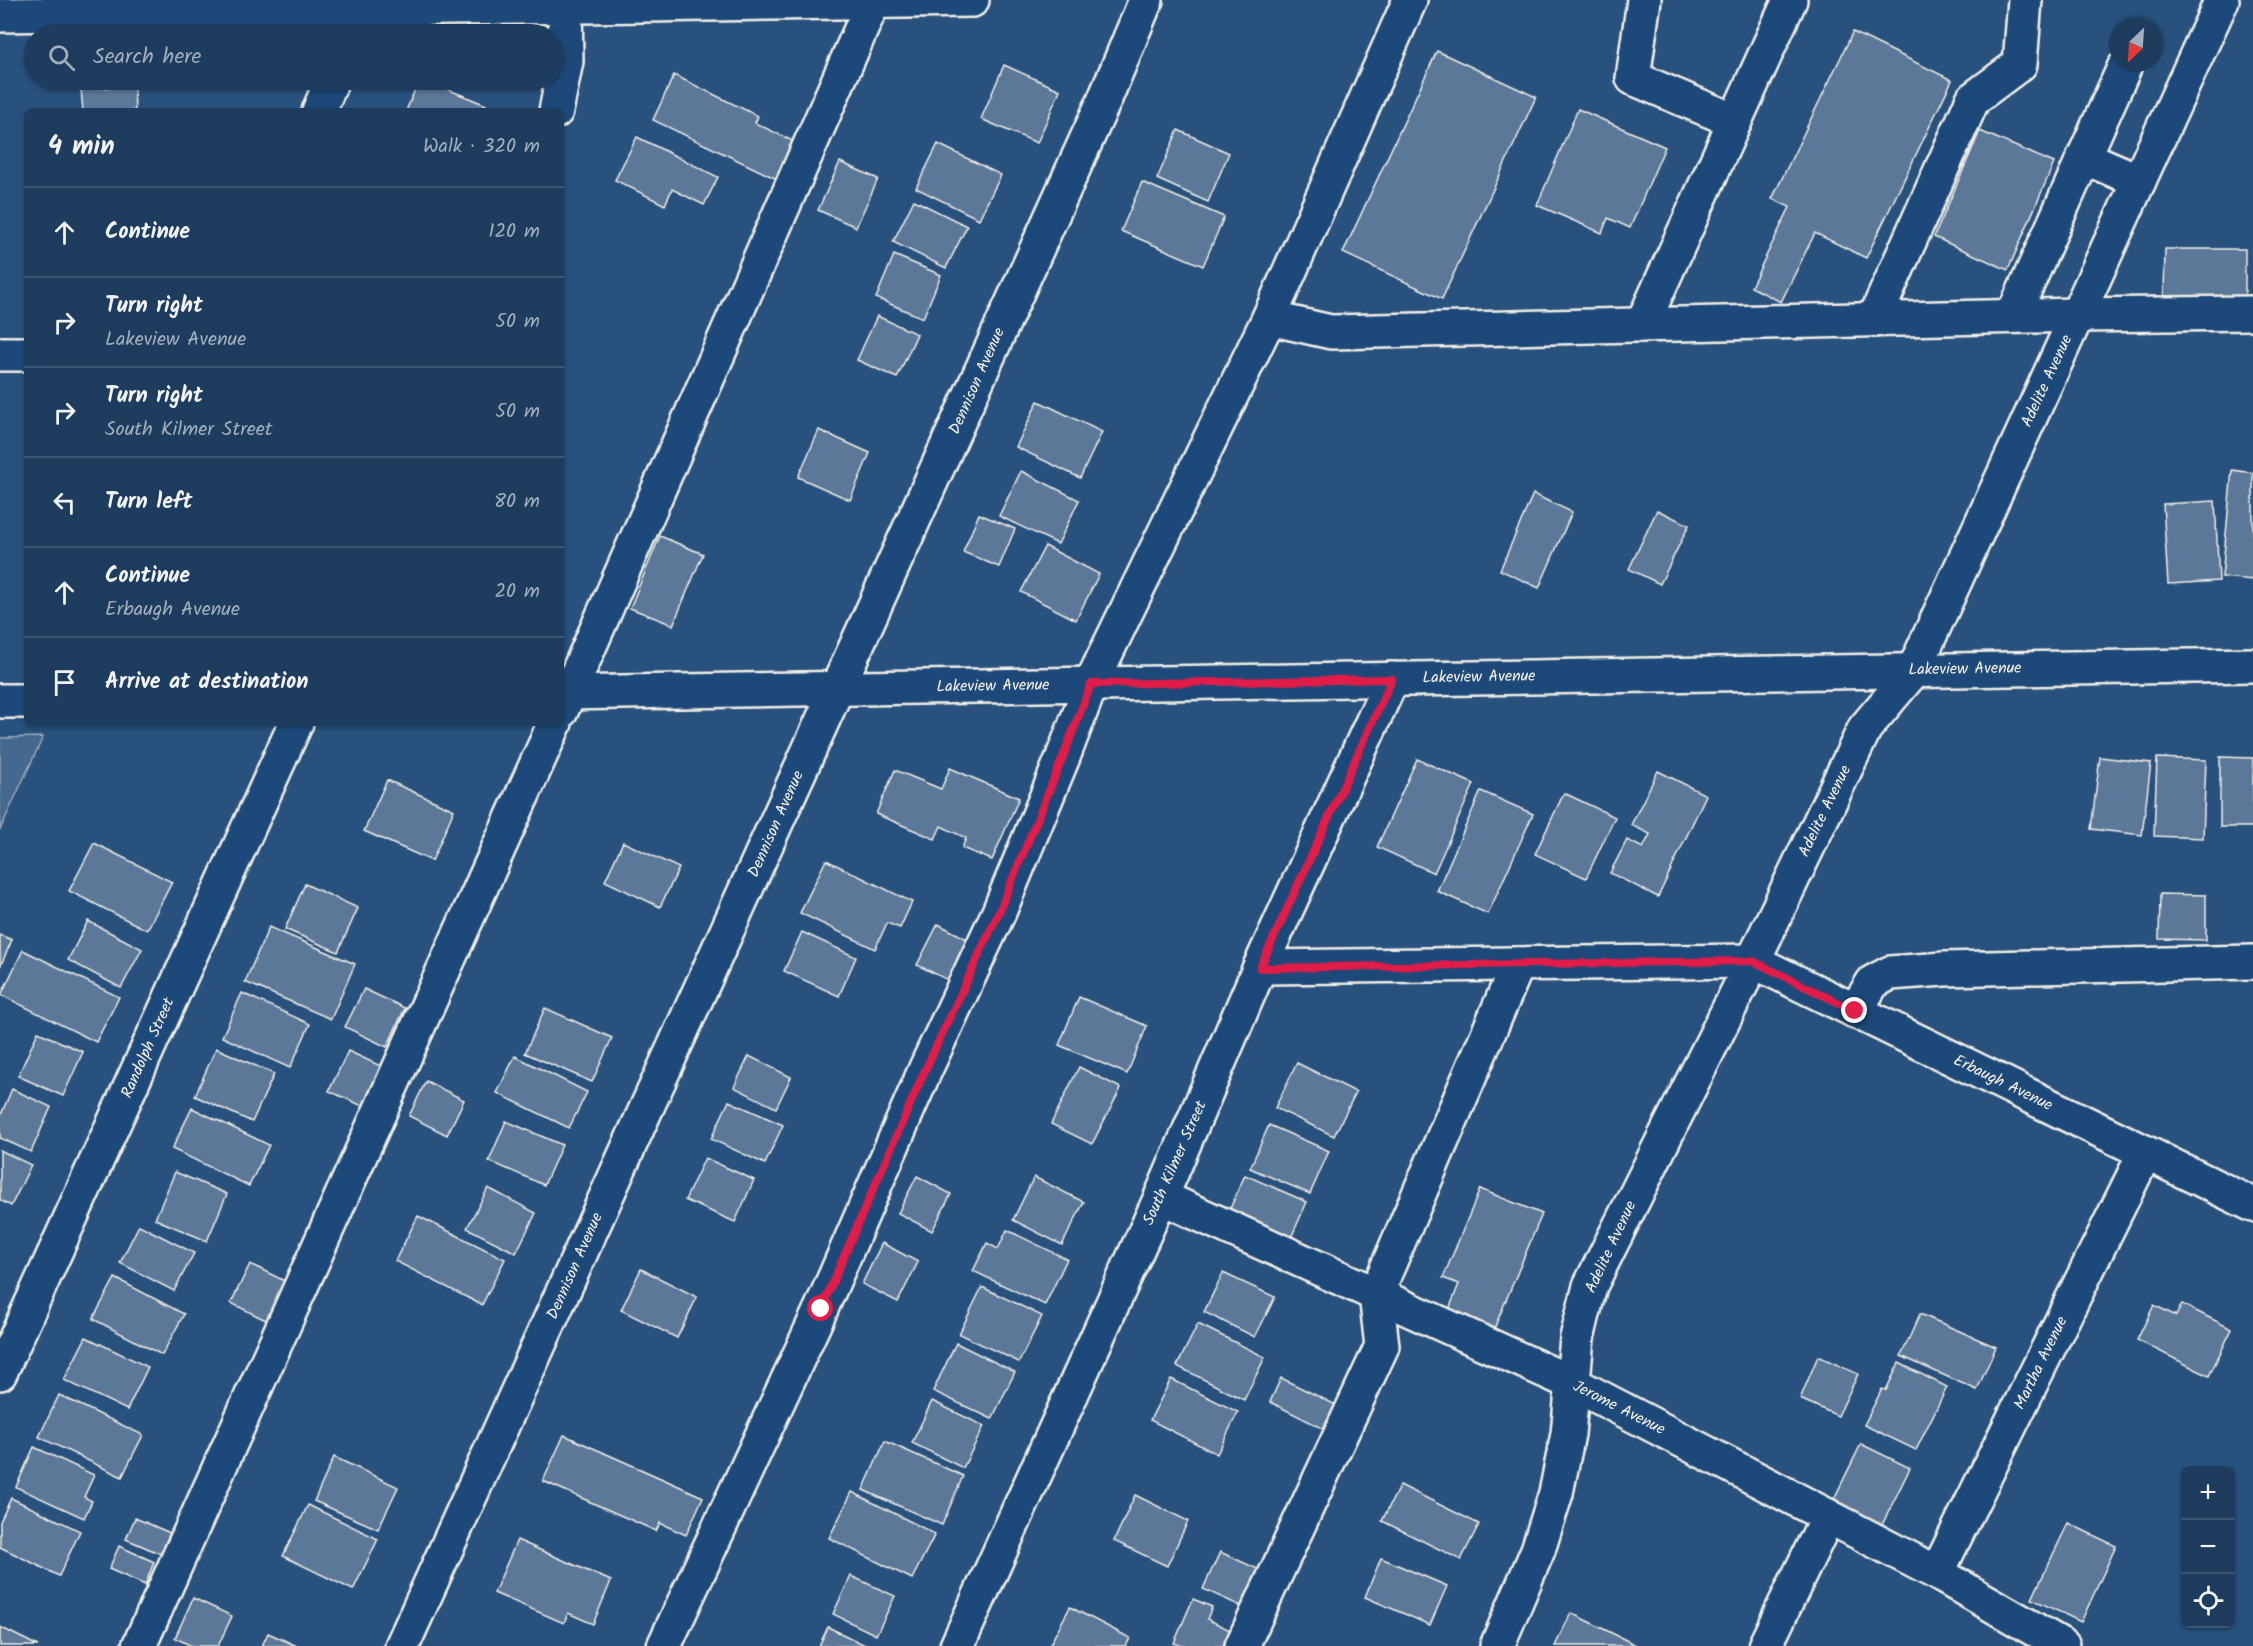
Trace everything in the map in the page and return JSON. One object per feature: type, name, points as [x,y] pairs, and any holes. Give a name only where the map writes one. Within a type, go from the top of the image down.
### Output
[{"type":"street","points":[[0,15],[273,6],[355,22],[565,3],[972,0]]},
{"type":"street","name":"Dennison Avenue","points":[[402,1646],[1104,100],[1146,0]]},
{"type":"street","points":[[664,1646],[816,1320],[926,1068],[999,912],[1091,684],[1269,318],[1410,0]]},
{"type":"street","points":[[1644,0],[1633,78],[1735,121]]},
{"type":"street","points":[[1642,325],[1791,0]]},
{"type":"street","points":[[1874,320],[1973,99],[2020,64],[2025,0]]},
{"type":"street","name":"Adelite Avenue","points":[[1497,1646],[1538,1550],[1556,1493],[1568,1434],[1577,1338],[1590,1286],[1753,961],[1865,729],[1914,670],[2222,0]]},
{"type":"street","points":[[564,699],[873,2]]},
{"type":"street","points":[[564,70],[566,60],[565,3]]},
{"type":"street","points":[[2013,316],[2123,72]]},
{"type":"street","points":[[319,108],[327,90]]},
{"type":"street","points":[[557,108],[560,90]]},
{"type":"street","points":[[2084,157],[2139,181]]},
{"type":"street","points":[[1269,318],[1331,332],[2013,316],[2253,313]]},
{"type":"street","points":[[0,354],[24,354]]},
{"type":"street","name":"Lakeview Avenue","points":[[564,699],[837,689],[2253,665]]},
{"type":"street","name":"South Kilmer Street","points":[[957,1646],[1161,1197],[1260,968],[1392,679]]},
{"type":"street","points":[[0,701],[24,701]]},
{"type":"street","name":"Randolph Street","points":[[0,1373],[295,726]]},
{"type":"street","points":[[139,1646],[554,726]]},
{"type":"street","points":[[1260,968],[1753,961]]},
{"type":"street","name":"Erbaugh Avenue","points":[[1753,961],[2253,1205]]},
{"type":"street","points":[[1855,1011],[1873,982],[1890,973],[1944,969],[2253,962]]},
{"type":"street","points":[[1242,1646],[1382,1346],[1376,1294],[1518,964]]},
{"type":"street","name":"Martha Avenue","points":[[1937,1573],[2145,1153]]},
{"type":"street","name":"Jerome Avenue","points":[[1161,1197],[1572,1383],[1937,1573],[2062,1646]]},
{"type":"street","points":[[1765,1646],[1828,1516]]},
{"type":"shaded area","points":[[43,737],[0,830],[0,738]]},
{"type":"building","points":[[1853,32],[1952,80],[1866,258],[1815,233],[1781,302],[1751,287],[1790,207],[1772,199]]},
{"type":"building","points":[[1437,51],[1536,97],[1442,299],[1343,253]]},
{"type":"building","points":[[1004,65],[1060,90],[1037,143],[981,119]]},
{"type":"building","points":[[674,75],[758,116],[755,123],[797,143],[779,180],[653,120]]},
{"type":"building","points":[[81,90],[134,90],[135,108],[83,108]]},
{"type":"building","points":[[415,90],[449,90],[486,105],[484,108],[407,108]]},
{"type":"building","points":[[1578,109],[1665,147],[1630,228],[1608,218],[1602,233],[1537,205]]},
{"type":"building","points":[[1178,130],[1229,153],[1208,202],[1157,179]]},
{"type":"building","points":[[1980,131],[2054,163],[2008,270],[1934,237]]},
{"type":"building","points":[[637,137],[718,177],[704,205],[672,189],[665,205],[615,180]]},
{"type":"building","points":[[938,144],[1001,175],[979,219],[916,188]]},
{"type":"building","points":[[840,162],[878,179],[856,227],[818,210]]},
{"type":"building","points":[[1142,182],[1224,217],[1203,266],[1121,231]]},
{"type":"building","points":[[914,200],[967,226],[946,268],[893,242]]},
{"type":"building","points":[[2165,249],[2245,249],[2245,298],[2164,298]]},
{"type":"building","points":[[894,255],[941,275],[923,318],[876,298]]},
{"type":"building","points":[[877,316],[917,334],[897,378],[857,360]]},
{"type":"building","points":[[1038,401],[1102,432],[1080,478],[1016,447]]},
{"type":"building","points":[[819,430],[870,453],[850,500],[798,477]]},
{"type":"building","points":[[2232,470],[2253,473],[2253,580],[2222,577]]},
{"type":"building","points":[[1021,471],[1079,500],[1058,544],[999,516]]},
{"type":"building","points":[[1533,494],[1572,512],[1539,588],[1500,570]]},
{"type":"building","points":[[2215,501],[2219,581],[2168,584],[2163,504]]},
{"type":"building","points":[[1657,510],[1689,525],[1660,584],[1629,569]]},
{"type":"building","points":[[979,514],[1015,529],[999,567],[963,552]]},
{"type":"building","points":[[660,536],[703,554],[673,625],[630,608]]},
{"type":"building","points":[[1045,546],[1099,574],[1076,620],[1021,592]]},
{"type":"building","points":[[2100,757],[2151,763],[2142,835],[2091,829]]},
{"type":"building","points":[[2220,757],[2253,758],[2253,827],[2220,827]]},
{"type":"building","points":[[2157,758],[2206,760],[2203,838],[2154,836]]},
{"type":"building","points":[[1417,759],[1474,784],[1434,873],[1377,847]]},
{"type":"building","points":[[950,768],[1019,798],[992,860],[962,848],[966,838],[941,826],[935,839],[876,814],[895,770],[941,789]]},
{"type":"building","points":[[1658,771],[1706,795],[1658,897],[1610,873],[1627,840],[1643,848],[1650,834],[1631,825]]},
{"type":"building","points":[[387,780],[454,810],[432,861],[364,831]]},
{"type":"building","points":[[1481,791],[1533,814],[1488,914],[1437,891]]},
{"type":"building","points":[[1564,793],[1615,817],[1586,878],[1535,854]]},
{"type":"building","points":[[623,842],[679,868],[660,907],[605,881]]},
{"type":"building","points":[[94,843],[172,882],[147,930],[69,891]]},
{"type":"building","points":[[826,860],[912,902],[900,928],[887,923],[875,949],[800,913]]},
{"type":"building","points":[[305,884],[358,908],[338,952],[285,929]]},
{"type":"building","points":[[2160,894],[2206,895],[2206,940],[2159,939]]},
{"type":"building","points":[[88,921],[142,949],[121,988],[68,960]]},
{"type":"building","points":[[938,924],[971,941],[950,981],[917,965]]},
{"type":"building","points":[[269,927],[355,964],[331,1019],[245,982]]},
{"type":"building","points":[[802,932],[856,957],[839,996],[784,971]]},
{"type":"building","points":[[0,935],[12,940],[0,967]]},
{"type":"building","points":[[23,950],[119,997],[96,1042],[1,995]]},
{"type":"building","points":[[364,989],[405,1008],[387,1047],[345,1027]]},
{"type":"building","points":[[242,993],[310,1024],[290,1068],[222,1037]]},
{"type":"building","points":[[1079,997],[1147,1026],[1127,1074],[1059,1045]]},
{"type":"building","points":[[545,1008],[612,1038],[592,1082],[525,1053]]},
{"type":"building","points":[[38,1032],[83,1052],[63,1096],[18,1076]]},
{"type":"building","points":[[216,1048],[274,1074],[252,1122],[195,1096]]},
{"type":"building","points":[[348,1051],[385,1068],[367,1108],[329,1091]]},
{"type":"building","points":[[515,1056],[587,1092],[569,1128],[497,1093]]},
{"type":"building","points":[[749,1056],[791,1077],[776,1108],[734,1087]]},
{"type":"building","points":[[1297,1063],[1356,1092],[1334,1136],[1275,1108]]},
{"type":"building","points":[[1079,1067],[1121,1088],[1092,1144],[1051,1124]]},
{"type":"building","points":[[426,1081],[464,1100],[447,1135],[409,1116]]},
{"type":"building","points":[[12,1089],[51,1107],[31,1152],[0,1138],[0,1117]]},
{"type":"building","points":[[729,1101],[783,1125],[765,1164],[711,1139]]},
{"type":"building","points":[[192,1108],[269,1145],[249,1186],[172,1149]]},
{"type":"building","points":[[506,1121],[562,1145],[544,1185],[489,1161]]},
{"type":"building","points":[[1269,1125],[1329,1151],[1310,1194],[1250,1168]]},
{"type":"building","points":[[0,1150],[31,1165],[11,1206],[0,1200]]},
{"type":"building","points":[[705,1158],[754,1180],[735,1222],[685,1200]]},
{"type":"building","points":[[175,1172],[227,1194],[207,1241],[155,1219]]},
{"type":"building","points":[[1245,1175],[1307,1202],[1286,1249],[1224,1222]]},
{"type":"building","points":[[917,1176],[951,1194],[932,1231],[898,1213]]},
{"type":"building","points":[[1034,1177],[1084,1202],[1062,1245],[1013,1220]]},
{"type":"building","points":[[488,1188],[536,1213],[516,1253],[467,1228]]},
{"type":"building","points":[[1480,1189],[1542,1214],[1491,1336],[1446,1317],[1459,1284],[1443,1278]]},
{"type":"building","points":[[418,1216],[505,1259],[482,1305],[395,1261]]},
{"type":"building","points":[[139,1225],[194,1253],[174,1291],[120,1263]]},
{"type":"building","points":[[1007,1230],[1067,1259],[1045,1305],[973,1271],[987,1243],[998,1249]]},
{"type":"building","points":[[882,1243],[918,1262],[898,1302],[862,1284]]},
{"type":"building","points":[[250,1264],[289,1283],[270,1322],[231,1303]]},
{"type":"building","points":[[641,1269],[697,1297],[677,1338],[621,1310]]},
{"type":"building","points":[[1223,1273],[1275,1297],[1255,1337],[1204,1312]]},
{"type":"building","points":[[115,1278],[184,1314],[162,1355],[93,1319]]},
{"type":"building","points":[[982,1287],[1042,1316],[1019,1362],[959,1334]]},
{"type":"building","points":[[2182,1304],[2232,1329],[2209,1376],[2137,1340],[2154,1305],[2176,1316]]},
{"type":"building","points":[[1920,1314],[1996,1347],[1977,1390],[1901,1356]]},
{"type":"building","points":[[1198,1324],[1265,1357],[1244,1400],[1177,1366]]},
{"type":"building","points":[[86,1337],[148,1367],[127,1410],[64,1380]]},
{"type":"building","points":[[956,1343],[1015,1372],[992,1419],[933,1391]]},
{"type":"building","points":[[1818,1356],[1858,1374],[1838,1416],[1800,1399]]},
{"type":"building","points":[[1899,1363],[1947,1387],[1916,1450],[1864,1425],[1882,1389],[1886,1390]]},
{"type":"building","points":[[1281,1378],[1336,1405],[1324,1429],[1270,1402]]},
{"type":"building","points":[[1171,1379],[1238,1412],[1217,1454],[1150,1420]]},
{"type":"building","points":[[59,1395],[143,1435],[122,1477],[39,1437]]},
{"type":"building","points":[[932,1401],[984,1426],[963,1468],[912,1443]]},
{"type":"building","points":[[564,1435],[703,1497],[686,1535],[660,1523],[656,1531],[543,1481]]},
{"type":"building","points":[[885,1441],[963,1476],[942,1525],[863,1490]]},
{"type":"building","points":[[1861,1444],[1910,1468],[1880,1529],[1831,1505]]},
{"type":"building","points":[[34,1447],[94,1475],[84,1497],[92,1501],[84,1518],[16,1487]]},
{"type":"building","points":[[334,1457],[398,1487],[378,1529],[314,1501]]},
{"type":"building","points":[[1400,1485],[1479,1524],[1461,1560],[1382,1521]]},
{"type":"building","points":[[852,1492],[935,1534],[912,1579],[829,1538]]},
{"type":"building","points":[[1135,1495],[1188,1521],[1167,1566],[1114,1541]]},
{"type":"building","points":[[11,1498],[80,1531],[59,1576],[0,1547],[0,1522]]},
{"type":"building","points":[[308,1505],[378,1539],[353,1590],[283,1556]]},
{"type":"building","points":[[135,1518],[170,1533],[161,1554],[126,1539]]},
{"type":"building","points":[[2068,1523],[2116,1546],[2081,1622],[2032,1599]]},
{"type":"building","points":[[517,1540],[611,1581],[593,1624],[568,1613],[564,1623],[494,1593]]},
{"type":"building","points":[[119,1546],[154,1562],[145,1585],[109,1569]]},
{"type":"building","points":[[1220,1552],[1260,1570],[1243,1607],[1203,1589]]},
{"type":"building","points":[[1381,1558],[1447,1586],[1430,1625],[1365,1597]]},
{"type":"building","points":[[851,1576],[895,1596],[876,1635],[833,1614]]},
{"type":"building","points":[[193,1598],[232,1616],[218,1646],[192,1646],[175,1638]]},
{"type":"building","points":[[1193,1599],[1212,1607],[1207,1619],[1230,1630],[1223,1646],[1182,1646],[1174,1643]]},
{"type":"building","points":[[1070,1607],[1130,1638],[1126,1646],[1049,1646]]},
{"type":"building","points":[[1571,1613],[1638,1646],[1555,1646]]},
{"type":"building","points":[[0,1627],[38,1646],[0,1646]]},
{"type":"building","points":[[828,1627],[867,1646],[819,1646]]},
{"type":"building","points":[[268,1633],[297,1646],[262,1646]]},
{"type":"route","points":[[821,1309],[926,1068],[999,912],[1091,684],[1392,679],[1260,968],[1753,961],[1855,1011]]}]
